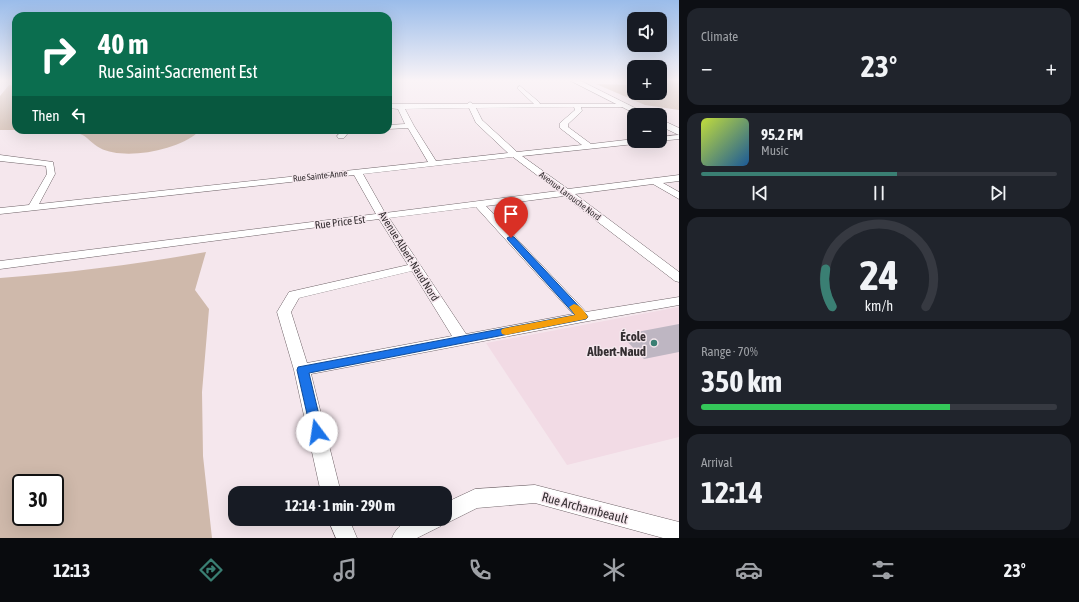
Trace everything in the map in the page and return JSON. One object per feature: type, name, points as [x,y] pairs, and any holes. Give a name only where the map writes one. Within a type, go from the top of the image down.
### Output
[{"type":"main road","points":[[667,128],[679,134]]},
{"type":"street","points":[[392,106],[401,107],[467,105]]},
{"type":"street","name":"Avenue Larouche Nord","points":[[471,105],[479,121],[515,155],[679,278]]},
{"type":"street","points":[[577,105],[579,111],[564,123],[564,128],[589,146]]},
{"type":"street","points":[[401,107],[410,126],[434,164]]},
{"type":"street","points":[[392,127],[410,126]]},
{"type":"street","points":[[667,137],[679,134]]},
{"type":"street","name":"Rue Sainte-Anne","points":[[0,211],[627,142]]},
{"type":"street","points":[[0,158],[50,164],[51,174],[32,208]]},
{"type":"street","name":"Avenue Albert-Naud Nord","points":[[357,172],[383,216],[462,340]]},
{"type":"street","name":"Rue Price Est","points":[[0,265],[480,205],[679,178]]},
{"type":"street","points":[[654,182],[679,196]]},
{"type":"street","points":[[480,205],[583,317]]},
{"type":"street","points":[[329,486],[302,370],[284,312],[294,295],[415,267]]},
{"type":"street","points":[[302,370],[583,317],[679,301]]},
{"type":"street","name":"Rue Archambeault","points":[[452,511],[475,500],[534,494],[679,532]]},
{"type":"street","points":[[341,526],[347,538]]},
{"type":"street","points":[[402,538],[410,530],[419,526]]},
{"type":"shaded area","points":[[0,105],[12,105],[12,130],[0,130]]},
{"type":"shaded area","points":[[646,105],[679,105],[679,110]]},
{"type":"shaded area","points":[[80,134],[196,134],[188,139],[164,149],[150,152],[123,154],[110,152],[100,148]]},
{"type":"shaded area","points":[[206,252],[195,290],[209,309],[202,392],[203,456],[212,538],[0,538],[0,278],[78,271]]},
{"type":"shaded area","points":[[679,307],[679,437],[567,465],[486,343]]},
{"type":"building","name":"École Albert-Naud","points":[[679,324],[679,352],[644,359],[621,335]]},
{"type":"slow traffic","points":[[506,331],[583,317],[574,307]]},
{"type":"place","name":"École Albert-Naud","points":[[654,343]]},
{"type":"route","points":[[317,432],[302,370],[583,317],[511,238]]}]
